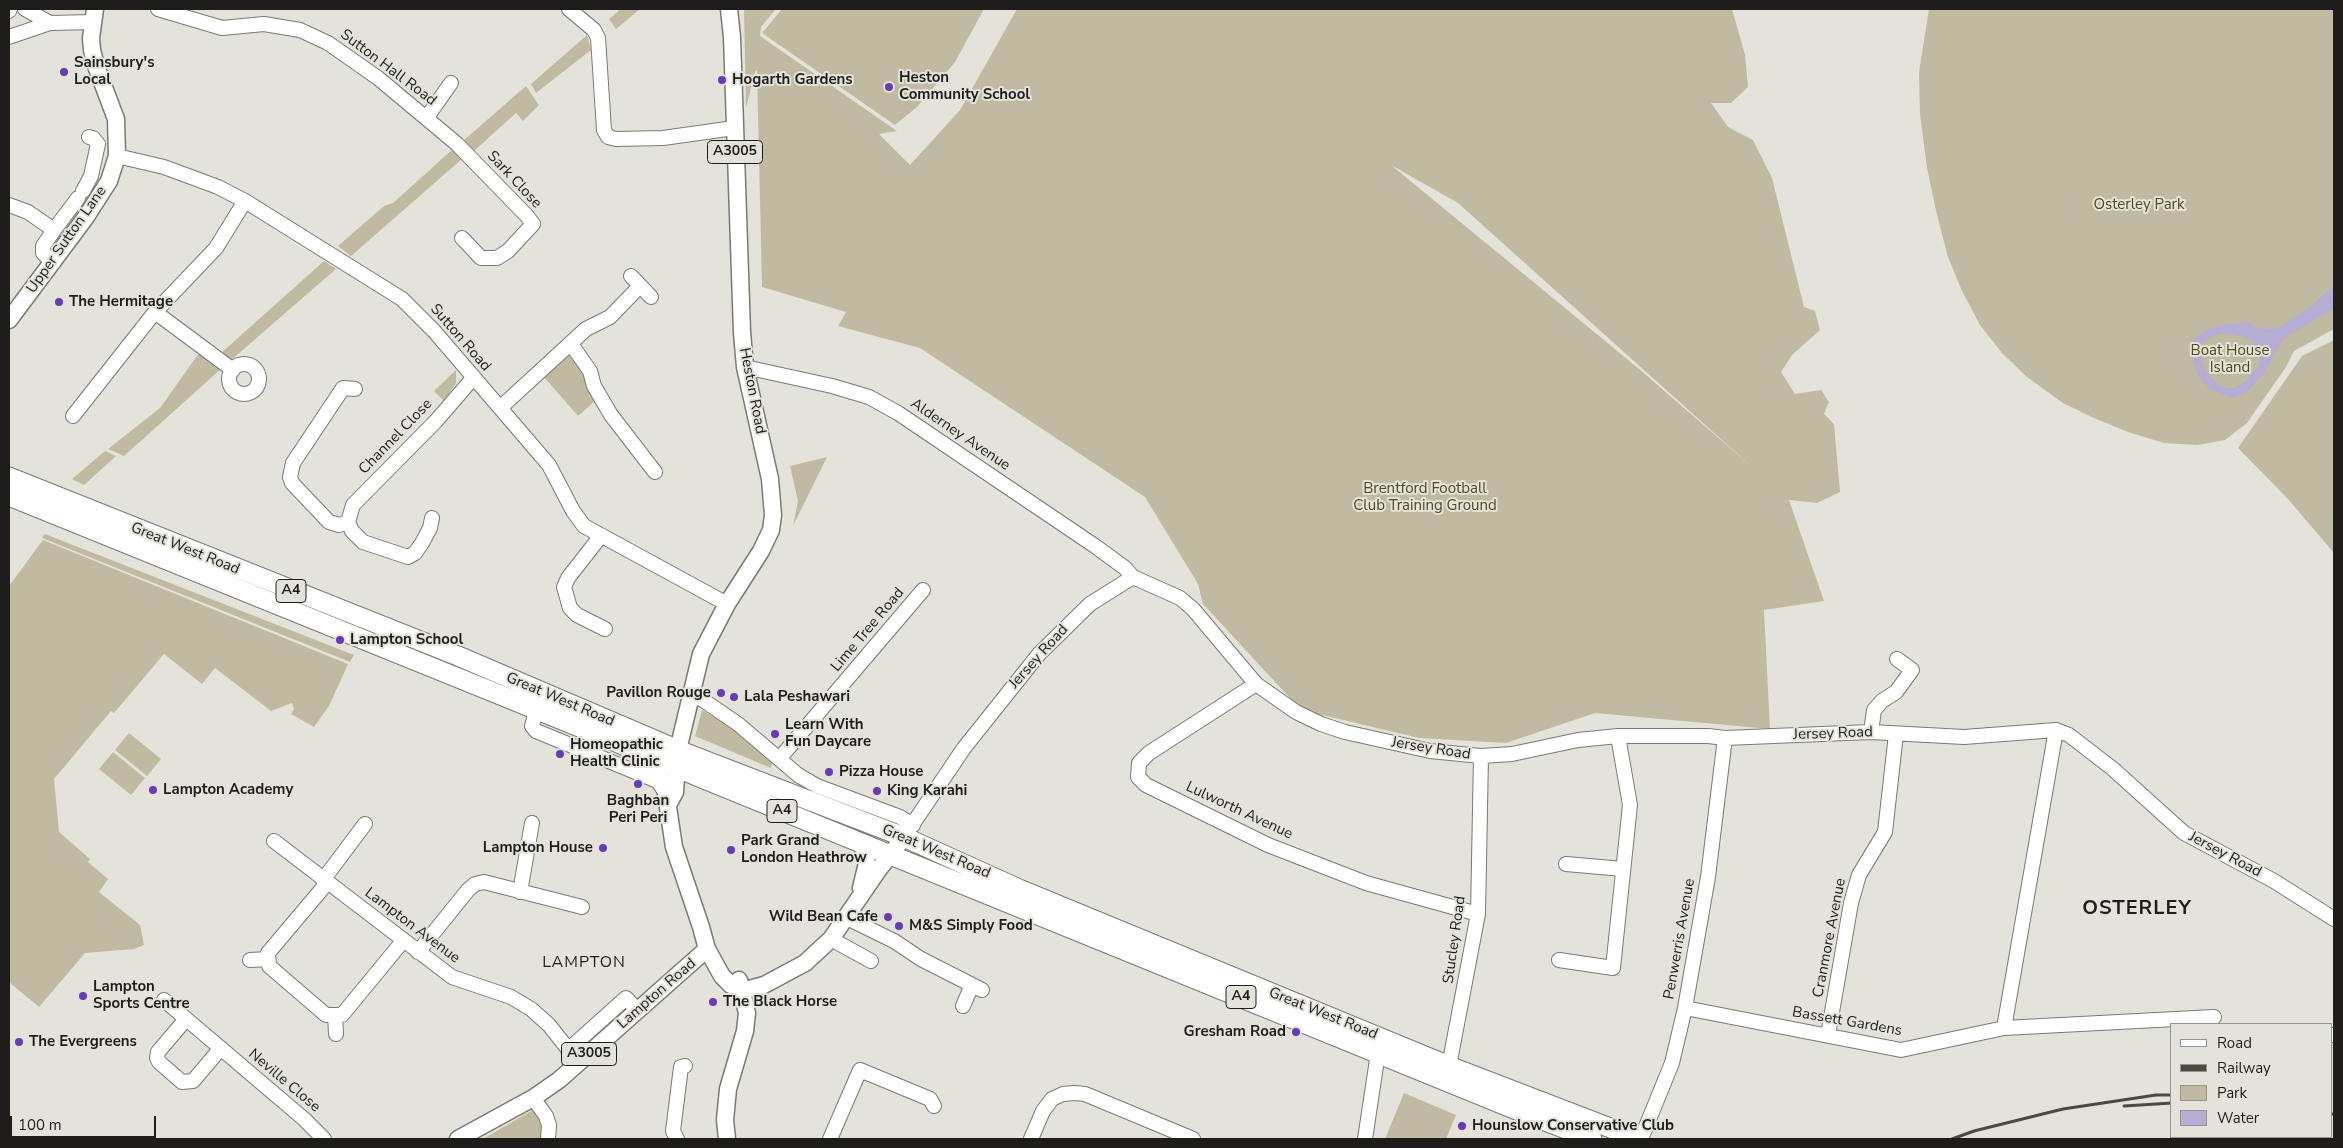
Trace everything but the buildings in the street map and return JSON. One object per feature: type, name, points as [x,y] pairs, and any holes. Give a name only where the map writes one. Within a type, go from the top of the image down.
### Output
[{"type":"highway","name":"Great West Road","points":[[9,477],[450,653],[861,844],[891,854],[1378,1054],[1592,1139]]},
{"type":"highway","name":"Great West Road","points":[[9,496],[534,716],[643,753],[676,758],[814,797],[908,831],[1028,892],[1449,1066],[1640,1139]]},
{"type":"highway","points":[[643,753],[665,792]]},
{"type":"highway","points":[[814,797],[840,822],[886,844],[891,854]]},
{"type":"main road","name":"Heston Road","points":[[676,758],[701,654],[728,604],[762,551],[770,530],[773,515],[770,479],[746,367],[739,295],[729,9]]},
{"type":"main road","name":"Upper Sutton Lane","points":[[9,320],[53,263],[109,181],[117,156],[116,119],[96,66],[91,38],[94,16]]},
{"type":"main road","name":"A3005","points":[[676,758],[665,792],[674,847],[699,920],[707,950],[722,976],[731,985],[742,991]]},
{"type":"main road","name":"Jersey Road","points":[[742,991],[764,985],[805,963],[831,939],[908,831]]},
{"type":"main road","points":[[859,898],[867,864],[865,851],[861,844]]},
{"type":"main road","name":"Lampton Road","points":[[458,1139],[533,1098],[579,1063],[707,950]]},
{"type":"main road","points":[[726,1139],[725,1120],[728,1089],[745,1031],[747,1013],[742,991]]},
{"type":"street","points":[[26,9],[50,23]]},
{"type":"street","name":"Sutton Hall Road","points":[[158,9],[222,28],[264,24],[300,30],[341,52],[427,117],[470,156]]},
{"type":"street","points":[[569,9],[594,30],[598,38],[604,130],[608,137],[616,139],[663,138],[734,128]]},
{"type":"street","points":[[9,37],[50,23],[94,16]]},
{"type":"street","points":[[427,117],[451,83]]},
{"type":"street","points":[[53,263],[43,254],[43,246],[91,176],[98,144],[93,138],[89,137]]},
{"type":"street","name":"Sutton Road","points":[[117,156],[164,167],[218,187],[245,201],[402,299],[420,316],[549,465],[580,522],[600,537],[728,604]]},
{"type":"street","name":"Sark Close","points":[[462,238],[482,258],[497,258],[508,251],[533,224],[470,156]]},
{"type":"street","points":[[91,176],[109,181]]},
{"type":"street","points":[[73,416],[155,312],[216,248],[245,201]]},
{"type":"street","points":[[9,205],[28,212],[54,230]]},
{"type":"street","points":[[500,408],[586,329],[610,317],[636,281],[651,297]]},
{"type":"street","points":[[155,312],[233,370]]},
{"type":"street","points":[[571,344],[590,371],[594,386],[611,415],[655,472]]},
{"type":"street","name":"Alderney Avenue","points":[[746,367],[832,386],[869,397],[898,413],[1095,546],[1125,568],[1133,577]]},
{"type":"street","name":"Channel Close","points":[[348,522],[353,505],[436,421],[474,377]]},
{"type":"street","points":[[355,390],[343,388],[293,462],[290,476],[292,483],[329,522],[339,524],[348,522],[352,531],[364,542],[408,557],[415,553],[422,543],[430,528],[432,518]]},
{"type":"street","points":[[600,537],[568,578],[564,587],[565,598],[570,608],[577,615],[605,629]]},
{"type":"street","name":"Jersey Road","points":[[908,831],[964,748],[1049,642],[1090,604],[1133,577],[1180,598],[1192,609],[1256,684],[1296,712],[1321,724],[1345,732],[1430,751],[1481,756],[1512,754],[1578,740],[1618,736],[1708,736],[1725,738],[1871,732],[1964,736],[2056,730],[2069,735],[2113,769],[2184,833],[2274,881],[2334,919]]},
{"type":"street","name":"Lime Tree Road","points":[[778,759],[923,590]]},
{"type":"street","points":[[1871,732],[1874,710],[1882,701],[1896,692],[1915,667],[1898,659]]},
{"type":"street","name":"Lulworth Avenue","points":[[1256,684],[1149,753],[1139,763],[1138,777],[1146,785],[1268,845],[1366,883],[1478,914]]},
{"type":"street","points":[[691,696],[703,700],[738,724],[798,775],[814,797]]},
{"type":"street","name":"Great West Road","points":[[534,716],[532,726],[536,731],[665,792]]},
{"type":"street","points":[[2004,1028],[2056,730]]},
{"type":"street","name":"Cranmore Avenue","points":[[1828,1035],[1851,903],[1859,875],[1885,832],[1896,734]]},
{"type":"street","points":[[1559,960],[1613,968],[1630,805],[1618,736]]},
{"type":"street","name":"Penwerris Avenue","points":[[1640,1139],[1672,1062],[1685,1008],[1708,877],[1725,738]]},
{"type":"street","name":"Stucley Road","points":[[1449,1066],[1478,914],[1481,756]]},
{"type":"street","points":[[520,892],[532,822]]},
{"type":"street","points":[[365,824],[325,881],[268,953],[269,966],[326,1015],[342,1015],[404,941]]},
{"type":"street","name":"Lampton Avenue","points":[[274,842],[452,977],[511,997],[531,1009],[544,1020],[579,1063]]},
{"type":"street","points":[[1566,864],[1623,869]]},
{"type":"street","points":[[418,952],[468,890],[475,884],[484,882],[582,907]]},
{"type":"street","points":[[847,918],[894,940],[920,959],[977,988],[963,1006]]},
{"type":"street","points":[[831,939],[871,961]]},
{"type":"street","points":[[250,960],[268,959]]},
{"type":"street","points":[[568,1050],[626,998],[638,1011]]},
{"type":"street","name":"Neville Close","points":[[164,1000],[304,1119],[324,1139]]},
{"type":"street","name":"Bassett Gardens","points":[[1685,1008],[1901,1050],[2004,1028],[2214,1017]]},
{"type":"street","points":[[335,1015],[336,1034]]},
{"type":"street","points":[[186,1019],[158,1052],[157,1058],[159,1062],[182,1082],[193,1080],[221,1048]]},
{"type":"street","points":[[1365,1139],[1378,1054]]},
{"type":"street","points":[[677,1139],[673,1131],[681,1067],[685,1066]]},
{"type":"street","points":[[830,1139],[860,1070],[930,1099],[934,1106]]},
{"type":"street","points":[[1031,1139],[1043,1111],[1052,1099],[1063,1094],[1074,1093],[1085,1094],[1193,1139]]},
{"type":"street","points":[[533,1098],[546,1116],[549,1125],[548,1139]]},
{"type":"green space","points":[[621,9],[640,9],[616,29],[609,19]]},
{"type":"green space","name":"Brentford Football Club Training Ground","points":[[744,9],[776,9],[761,27],[760,36],[897,131],[879,134],[910,165],[960,110],[1017,9],[1732,9],[1745,55],[1748,87],[1731,103],[1711,103],[1728,127],[1753,140],[1772,178],[1804,307],[1815,311],[1820,330],[1792,355],[1781,372],[1795,394],[1821,390],[1829,402],[1824,414],[1834,424],[1840,492],[1817,503],[1789,500],[1824,601],[1764,610],[1770,729],[1595,713],[1506,743],[1419,738],[1301,710],[1203,604],[1198,584],[1145,497],[920,348],[838,326],[846,312],[762,287],[757,70],[746,108]],"holes":[[[1391,165],[1458,203],[1752,467],[1638,368]]]},
{"type":"green space","name":"Heston Community School","points":[[782,9],[984,9],[955,62],[917,107],[895,125],[762,33]]},
{"type":"green space","name":"Osterley Park","points":[[1929,9],[2334,9],[2334,329],[2294,351],[2286,367],[2247,423],[2225,440],[2198,445],[2164,443],[2128,432],[2094,418],[2063,403],[2027,377],[2002,353],[1980,325],[1962,291],[1948,257],[1927,168],[1920,114],[1919,72]]},
{"type":"green space","points":[[587,35],[591,50],[536,93],[531,84]]},
{"type":"green space","points":[[526,86],[539,105],[523,121],[516,113],[474,151],[464,140]]},
{"type":"green space","points":[[453,149],[462,159],[351,256],[338,246],[384,206],[393,203]]},
{"type":"green space","points":[[324,261],[336,269],[230,361],[221,353]]},
{"type":"green space","points":[[2334,340],[2334,553],[2288,499],[2238,448],[2302,356]]},
{"type":"green space","points":[[199,353],[221,369],[124,456],[108,449],[160,408]]},
{"type":"green space","points":[[567,353],[583,372],[596,400],[578,416],[543,376]]},
{"type":"green space","points":[[456,370],[456,383],[444,401],[434,391]]},
{"type":"green space","points":[[105,451],[116,456],[84,485],[72,479]]},
{"type":"green space","points":[[827,457],[793,526],[798,501],[790,466]]},
{"type":"green space","points":[[45,534],[354,655],[350,662],[42,538]]},
{"type":"green space","points":[[43,540],[348,664],[329,706],[314,727],[291,714],[294,709],[292,703],[271,711],[215,668],[202,684],[164,654],[114,713],[111,711],[54,779],[59,832],[90,859],[88,862],[108,879],[99,892],[140,925],[144,945],[134,949],[85,953],[39,1007],[9,982],[9,586]]},
{"type":"green space","points":[[702,710],[749,738],[772,762],[771,768],[695,736]]},
{"type":"green space","points":[[129,733],[161,759],[147,776],[115,750]]},
{"type":"green space","points":[[113,752],[145,778],[131,795],[99,769]]},
{"type":"green space","points":[[1404,1093],[1456,1115],[1446,1139],[1385,1139]]},
{"type":"green space","points":[[536,1108],[543,1118],[542,1139],[483,1139]]},
{"type":"water","points":[[2334,285],[2334,308],[2283,339],[2262,376],[2245,394],[2232,398],[2209,389],[2198,376],[2190,350],[2193,340],[2206,330],[2220,325],[2247,322],[2256,328],[2276,329],[2311,306]],"holes":[[[2225,333],[2244,337],[2252,341],[2259,350],[2260,364],[2246,381],[2234,388],[2221,387],[2206,373],[2200,355],[2203,343],[2211,337]]]},
{"type":"railway","points":[[1952,1139],[1974,1131],[2063,1109],[2156,1095],[2170,1095]]},
{"type":"railway","points":[[2124,1106],[2170,1103]]},
{"type":"place","name":"Sainsbury's Local","points":[[64,72]]},
{"type":"place","name":"Hogarth Gardens","points":[[722,80]]},
{"type":"place","name":"Heston Community School","points":[[889,87]]},
{"type":"place","name":"The Hermitage","points":[[59,302]]},
{"type":"place","name":"Lampton School","points":[[340,640]]},
{"type":"place","name":"Pavillon Rouge","points":[[721,693]]},
{"type":"place","name":"Lala Peshawari","points":[[734,697]]},
{"type":"place","name":"Learn With Fun Daycare","points":[[775,734]]},
{"type":"place","name":"Homeopathic Health Clinic","points":[[560,754]]},
{"type":"place","name":"Pizza House","points":[[829,772]]},
{"type":"place","name":"Baghban Peri Peri","points":[[638,784]]},
{"type":"place","name":"Lampton Academy","points":[[153,790]]},
{"type":"place","name":"King Karahi","points":[[877,791]]},
{"type":"place","name":"Lampton House","points":[[603,848]]},
{"type":"place","name":"Park Grand London Heathrow","points":[[731,850]]},
{"type":"place","name":"Wild Bean Cafe","points":[[888,917]]},
{"type":"place","name":"M&S Simply Food","points":[[899,926]]},
{"type":"place","name":"Lampton Sports Centre","points":[[83,996]]},
{"type":"place","name":"The Black Horse","points":[[713,1002]]},
{"type":"place","name":"Gresham Road","points":[[1296,1032]]},
{"type":"place","name":"The Evergreens","points":[[19,1042]]},
{"type":"place","name":"Hounslow Conservative Club","points":[[1462,1126]]},
{"type":"district","name":"OSTERLEY","points":[[2137,909]]},
{"type":"district","name":"LAMPTON","points":[[584,963]]},
{"type":"park label","name":"Boat House Island","points":[[2230,360]]}]
